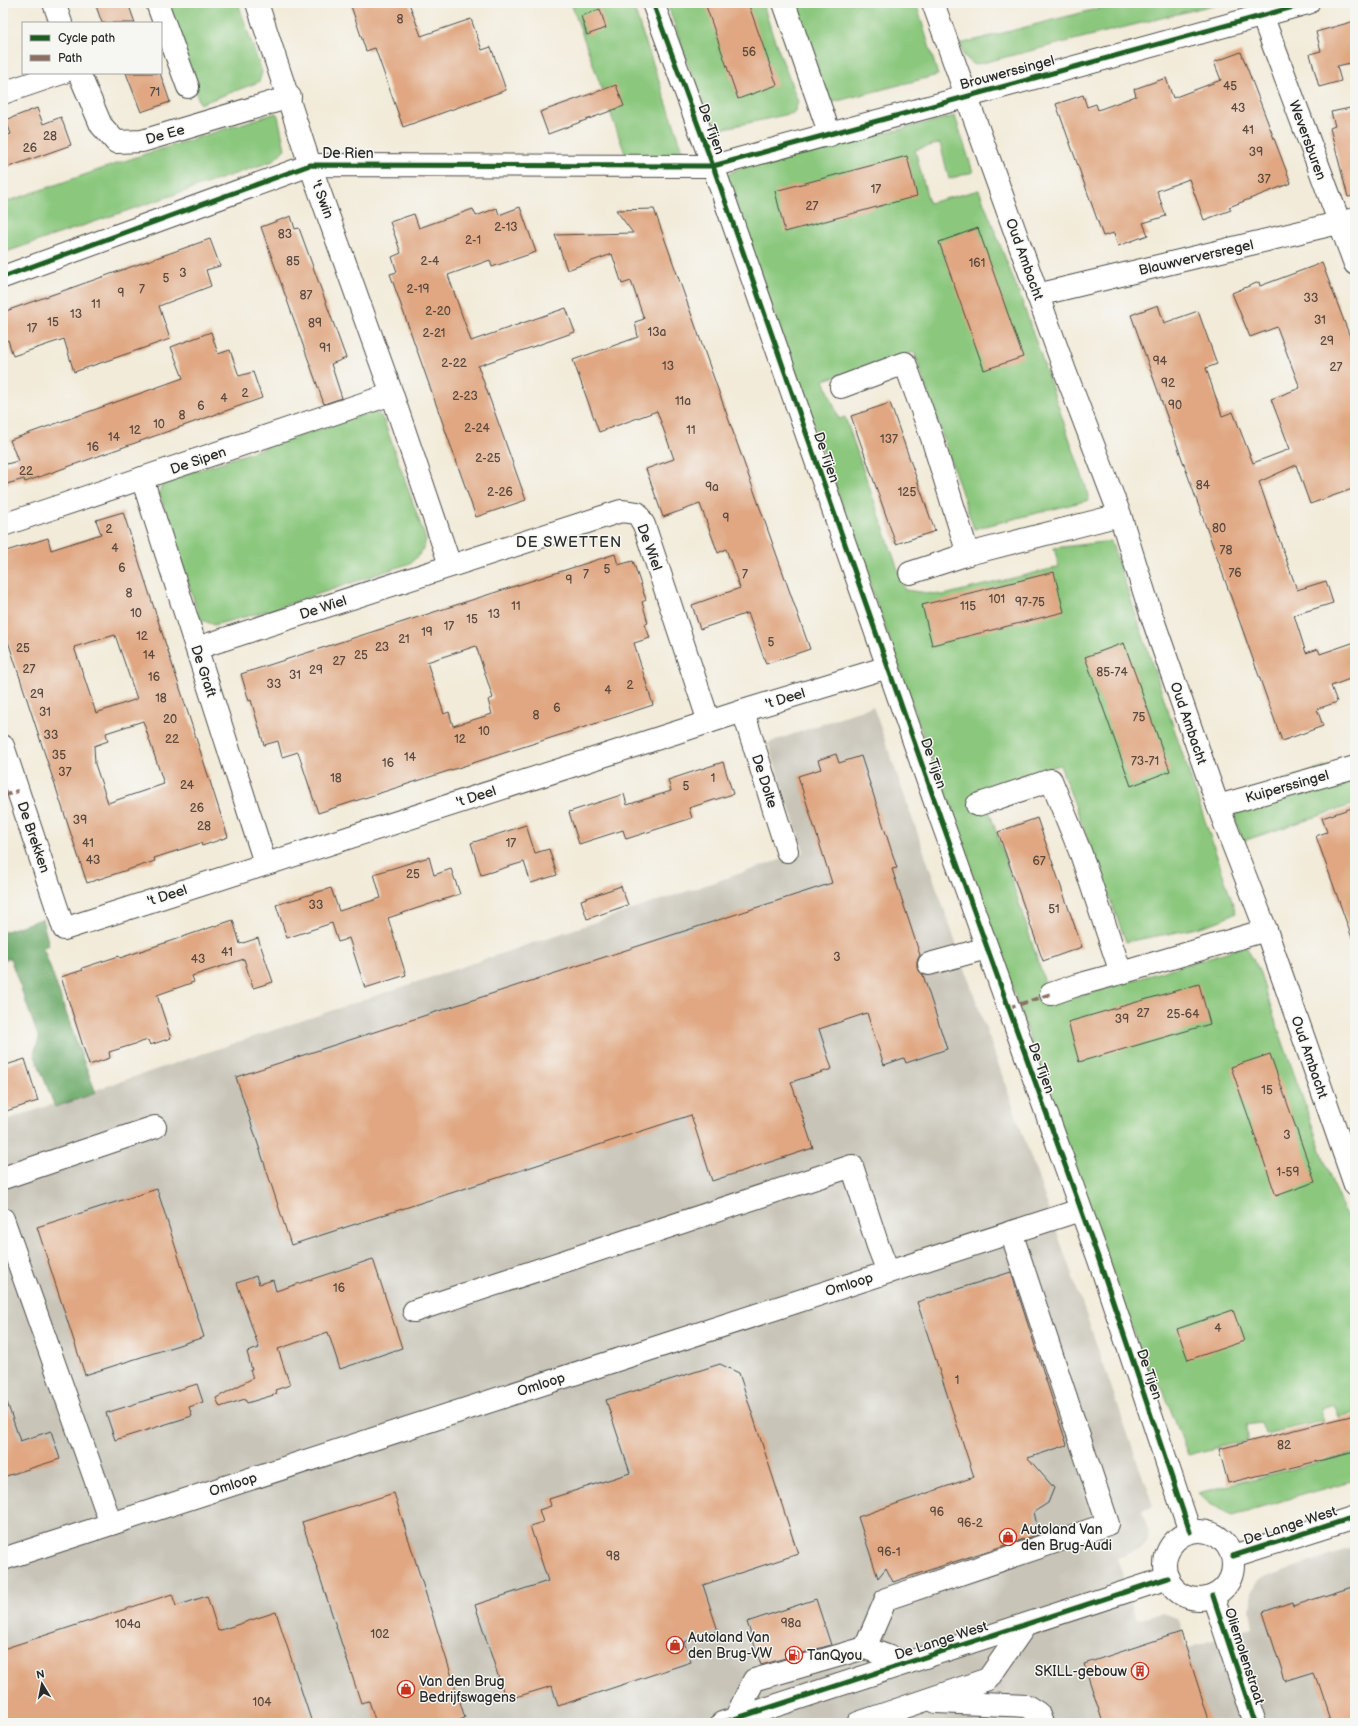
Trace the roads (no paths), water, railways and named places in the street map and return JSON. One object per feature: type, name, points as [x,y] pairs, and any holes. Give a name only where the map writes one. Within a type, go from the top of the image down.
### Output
[{"type":"street","points":[[54,3],[61,22]]},
{"type":"street","points":[[157,3],[188,87]]},
{"type":"street","name":"'t Swin","points":[[257,3],[290,97],[310,165],[392,394]]},
{"type":"street","name":"De Tijen","points":[[653,3],[713,166],[987,948],[1102,1268],[1190,1532]]},
{"type":"street","points":[[784,3],[830,135]]},
{"type":"street","name":"Oud Ambacht","points":[[933,3],[1037,295],[1120,514],[1151,614],[1218,806],[1266,930],[1355,1184]]},
{"type":"street","name":"Brouwerssingel","points":[[713,166],[1308,3]]},
{"type":"street","name":"Weversburen","points":[[1262,15],[1347,221],[1355,264]]},
{"type":"street","points":[[3,93],[59,74]]},
{"type":"street","name":"De Ee","points":[[79,74],[101,125],[116,142],[142,141],[290,97]]},
{"type":"street","name":"De Rien","points":[[3,277],[310,165],[713,166]]},
{"type":"street","name":"Blauwverversregel","points":[[1037,295],[1347,221]]},
{"type":"street","points":[[840,387],[905,363],[932,438],[968,554]]},
{"type":"street","points":[[392,394],[450,565]]},
{"type":"street","name":"De Sipen","points":[[3,525],[392,394]]},
{"type":"street","name":"De Graft","points":[[142,478],[266,863]]},
{"type":"street","name":"De Wiel","points":[[197,648],[621,511],[637,513],[644,525],[709,722]]},
{"type":"street","points":[[910,572],[968,554],[1120,514]]},
{"type":"street","name":"'t Deel","points":[[64,929],[743,711],[888,667]]},
{"type":"street","name":"De Dolte","points":[[743,711],[787,851]]},
{"type":"street","name":"De Brekken","points":[[3,746],[64,929]]},
{"type":"street","name":"Kuiperssingel","points":[[1218,806],[1355,767]]},
{"type":"street","points":[[977,805],[1051,780],[1080,854],[1121,973]]},
{"type":"street","points":[[1051,994],[1077,985],[1266,930]]},
{"type":"street","points":[[929,964],[987,948]]},
{"type":"street","points":[[3,1178],[155,1127]]},
{"type":"street","points":[[414,1311],[852,1166],[888,1272]]},
{"type":"street","name":"Omloop","points":[[3,1559],[1080,1210]]},
{"type":"street","points":[[3,1219],[111,1524]]},
{"type":"street","points":[[865,1648],[886,1599],[1108,1524],[1011,1232]]},
{"type":"street","name":"De Lange West","points":[[1233,1556],[1355,1517]]},
{"type":"street","points":[[1204,1531],[1217,1535],[1227,1544],[1233,1556],[1234,1568],[1230,1580],[1223,1590],[1213,1596],[1200,1599],[1186,1597],[1176,1590],[1168,1578],[1165,1564],[1168,1550],[1177,1538],[1190,1532],[1204,1531]]},
{"type":"street","name":"De Lange West","points":[[728,1721],[1025,1626],[1168,1578]]},
{"type":"street","name":"Oliemolenstraat","points":[[1213,1596],[1255,1723]]},
{"type":"street","points":[[858,1723],[924,1702],[988,1679],[1025,1626]]},
{"type":"street","points":[[728,1721],[754,1680],[865,1648],[907,1663]]},
{"type":"street","points":[[924,1702],[1026,1706],[1038,1713],[1042,1723]]},
{"type":"place","name":"Autoland Van den Brug-Audi","points":[[1008,1537]]},
{"type":"place","name":"Autoland Van den Brug-VW","points":[[675,1645]]},
{"type":"place","name":"TanQyou","points":[[794,1655]]},
{"type":"place","name":"SKILL-gebouw","points":[[1140,1671]]},
{"type":"place","name":"Van den Brug Bedrijfswagens","points":[[406,1689]]},
{"type":"district","name":"DE SWETTEN","points":[[569,542]]}]
